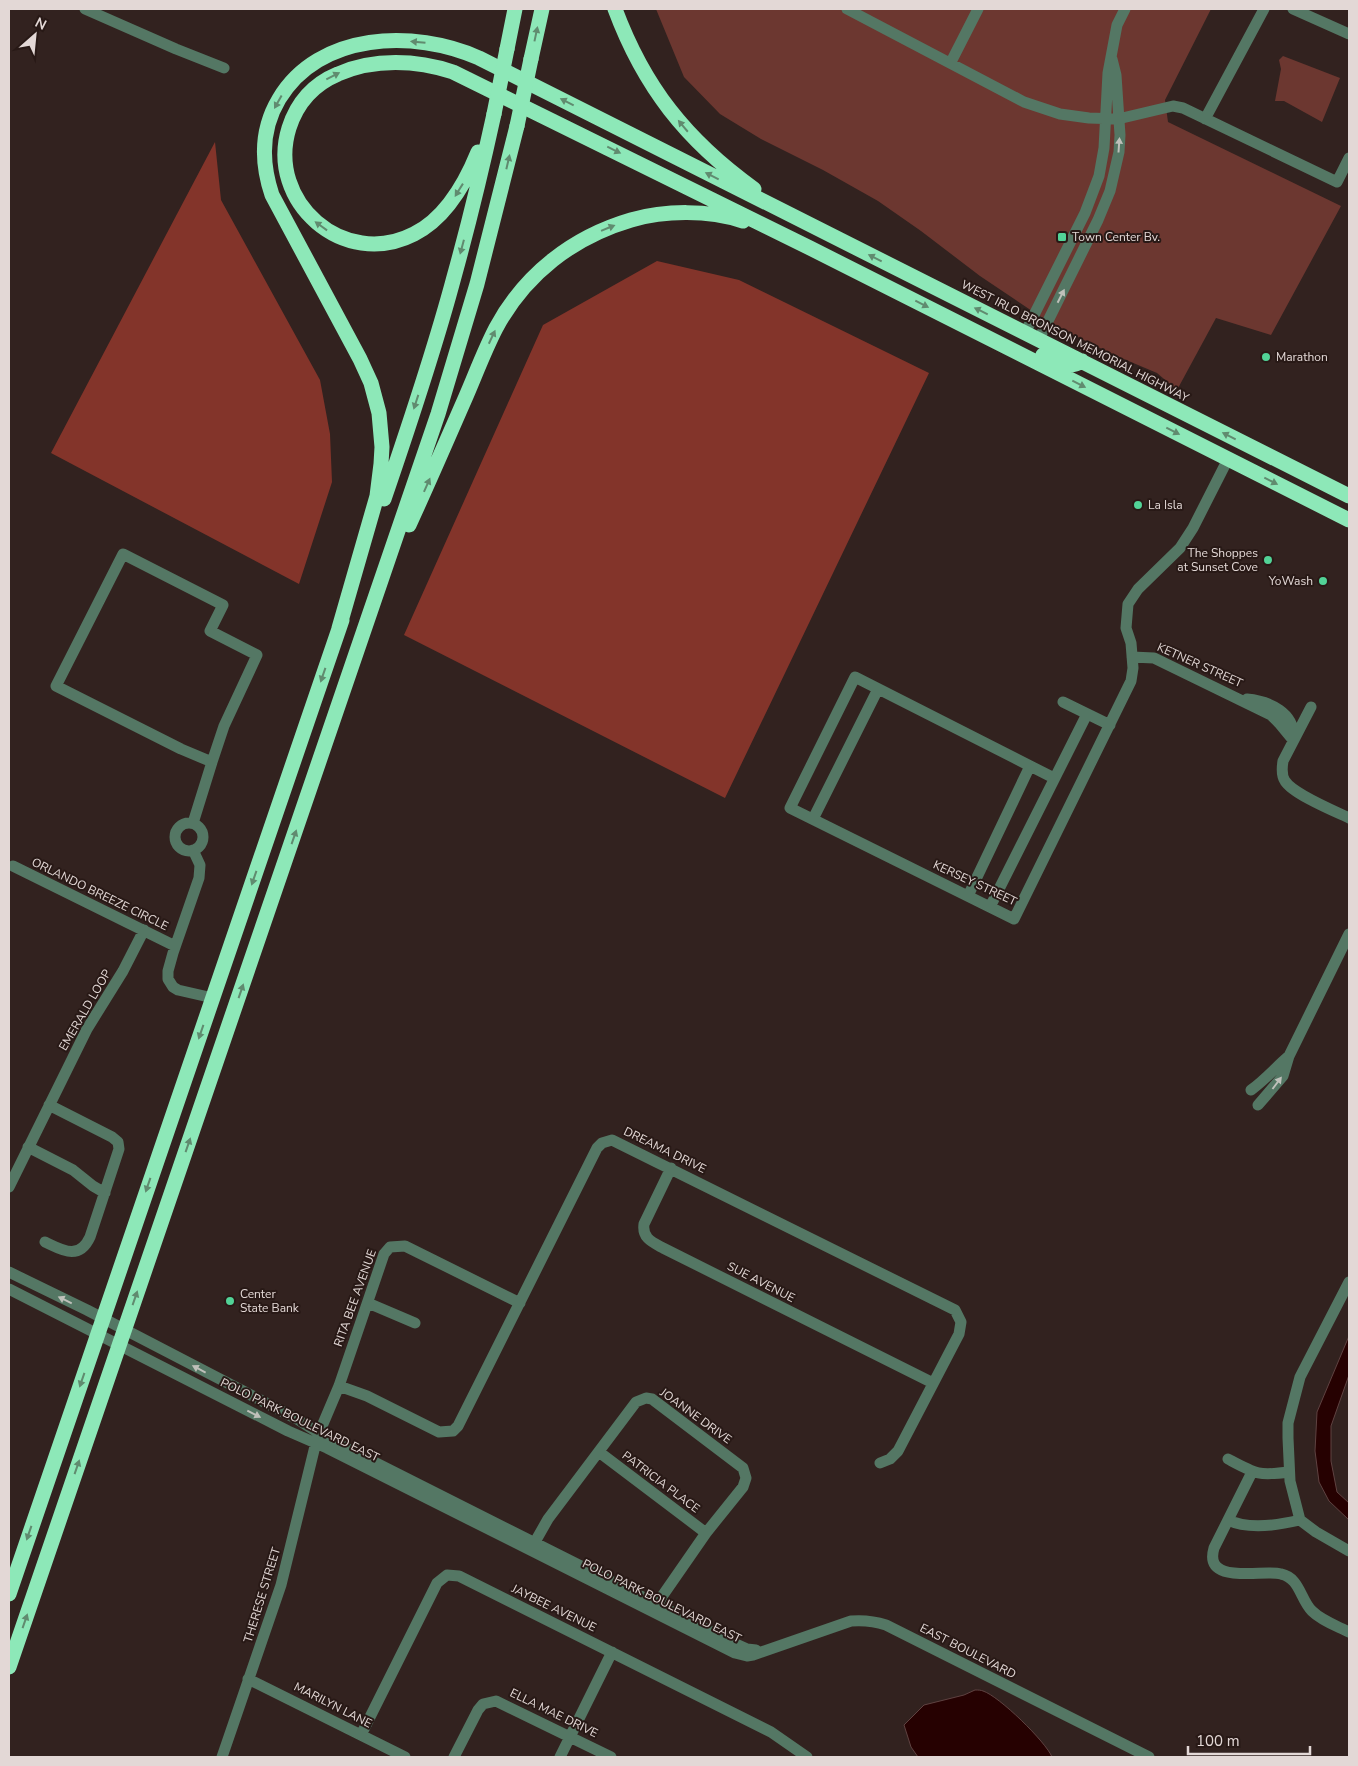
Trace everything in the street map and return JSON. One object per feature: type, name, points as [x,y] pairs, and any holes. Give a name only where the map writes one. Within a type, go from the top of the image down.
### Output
[{"type":"highway","points":[[9,1594],[415,406],[439,330],[465,235],[494,114],[515,9]]},
{"type":"highway","points":[[9,1667],[438,414],[489,239],[542,9]]},
{"type":"highway","points":[[616,9],[630,44],[648,78],[687,131],[722,166],[787,213]]},
{"type":"highway","points":[[339,628],[376,496],[381,464],[381,438],[376,398],[366,371],[279,210],[266,178],[264,152],[268,127],[276,104],[298,75],[328,55],[369,43],[412,41],[437,44],[455,49],[502,69],[787,213]]},
{"type":"highway","points":[[494,114],[475,161],[457,194],[437,218],[426,227],[402,239],[388,243],[368,243],[348,240],[335,235],[311,218],[301,207],[290,185],[285,162],[285,142],[294,114],[312,90],[331,76],[358,67],[391,63],[418,64],[445,69],[469,78],[810,248],[1349,520]]},
{"type":"highway","points":[[371,610],[497,327],[522,290],[546,264],[572,245],[604,230],[639,218],[674,213],[706,214],[738,220],[810,248]]},
{"type":"highway","name":"WEST IRLO BRONSON MEMORIAL HIGHWAY","points":[[787,213],[1349,496]]},
{"type":"highway","points":[[973,330],[985,328],[1018,343],[1028,345],[1035,344],[1039,339]]},
{"type":"highway","points":[[1018,353],[1036,352],[1068,366],[1076,365],[1082,361]]},
{"type":"highway","points":[[1228,459],[1249,455],[1273,458]]},
{"type":"street","points":[[84,9],[224,68]]},
{"type":"street","points":[[847,9],[1024,102],[1060,114],[1106,119],[1172,106],[1183,108],[1337,182],[1349,158]]},
{"type":"street","points":[[951,62],[978,9]]},
{"type":"street","points":[[1025,333],[1085,213],[1099,176],[1106,119],[1108,73],[1112,57],[1113,40],[1117,25],[1125,9]]},
{"type":"street","points":[[1205,119],[1264,9]]},
{"type":"street","points":[[1293,9],[1349,34]]},
{"type":"street","points":[[1039,339],[1110,192],[1119,152],[1116,74],[1112,57]]},
{"type":"street","points":[[1085,213],[1098,220]]},
{"type":"street","name":"KERSEY STREET","points":[[1054,778],[855,677],[790,808],[1014,919],[1131,681],[1133,668],[1131,644],[1126,628],[1128,604],[1138,589],[1180,548],[1193,528],[1228,459]]},
{"type":"street","points":[[193,823],[224,726],[257,655],[210,631],[223,605],[123,554],[56,686],[181,749],[212,762]]},
{"type":"street","name":"KETNER STREET","points":[[1132,657],[1154,658],[1271,715],[1293,740]]},
{"type":"street","points":[[814,819],[878,689]]},
{"type":"street","points":[[1062,702],[1110,726]]},
{"type":"street","points":[[1311,708],[1283,761],[1282,771],[1284,780],[1300,794],[1349,818]]},
{"type":"street","points":[[990,907],[1086,714]]},
{"type":"street","points":[[968,896],[1030,766]]},
{"type":"street","points":[[193,823],[200,828],[203,836],[201,845],[194,850],[180,848],[175,839],[180,826],[193,823]]},
{"type":"street","points":[[194,850],[200,865],[199,878],[175,946],[168,971],[168,979],[173,987],[178,990],[213,998]]},
{"type":"street","name":"ORLANDO BREEZE CIRCLE","points":[[13,866],[175,946]]},
{"type":"street","name":"EMERALD LOOP","points":[[9,1187],[87,1029],[123,971],[144,930]]},
{"type":"street","points":[[1258,1106],[1283,1076],[1289,1056],[1349,934]]},
{"type":"street","points":[[1251,1090],[1289,1056]]},
{"type":"street","points":[[44,1242],[69,1252],[77,1251],[83,1247],[90,1237],[119,1149],[118,1142],[112,1137],[49,1105]]},
{"type":"street","name":"DREAMA DRIVE","points":[[339,1386],[367,1396],[439,1432],[453,1431],[458,1426],[597,1148],[602,1143],[612,1140],[955,1310],[960,1317],[962,1327],[898,1451],[890,1459],[880,1463]]},
{"type":"street","points":[[28,1147],[73,1170],[92,1186],[105,1193]]},
{"type":"street","name":"SUE AVENUE","points":[[671,1168],[644,1224],[643,1230],[647,1239],[933,1383]]},
{"type":"street","name":"RITA BEE AVENUE","points":[[317,1438],[339,1386],[384,1254],[390,1246],[405,1246],[520,1303]]},
{"type":"street","name":"POLO PARK BOULEVARD EAST","points":[[9,1272],[103,1318],[297,1419],[327,1448],[532,1546],[655,1609],[735,1653],[747,1656],[768,1650]]},
{"type":"street","points":[[1349,1282],[1298,1384],[1288,1423],[1289,1472],[1300,1520],[1316,1532],[1349,1551]]},
{"type":"street","points":[[30,1300],[36,1286]]},
{"type":"street","name":"POLO PARK BOULEVARD EAST","points":[[9,1289],[288,1431],[317,1438]]},
{"type":"street","points":[[368,1303],[415,1323]]},
{"type":"street","name":"JOANNE DRIVE","points":[[532,1546],[548,1520],[636,1402],[646,1398],[657,1402],[743,1468],[746,1478],[743,1487],[706,1534],[655,1609]]},
{"type":"street","name":"THERESE STREET","points":[[222,1757],[283,1577],[317,1438]]},
{"type":"street","name":"PATRICIA PLACE","points":[[599,1452],[706,1534]]},
{"type":"street","points":[[1228,1459],[1252,1472],[1266,1475],[1289,1472]]},
{"type":"street","points":[[1252,1472],[1213,1552],[1213,1561],[1218,1568],[1233,1573],[1277,1573],[1286,1575],[1296,1585],[1312,1611],[1349,1632]]},
{"type":"street","points":[[1228,1520],[1238,1524],[1250,1525],[1300,1520]]},
{"type":"street","name":"JAYBEE AVENUE","points":[[361,1735],[437,1583],[446,1575],[459,1576],[771,1732],[807,1757]]},
{"type":"street","name":"EAST BOULEVARD","points":[[768,1650],[851,1621],[877,1622],[1149,1757]]},
{"type":"street","points":[[560,1757],[612,1652]]},
{"type":"street","name":"MARILYN LANE","points":[[248,1679],[405,1757]]},
{"type":"street","name":"ELLA MAE DRIVE","points":[[454,1757],[478,1710],[483,1704],[492,1701],[499,1701],[612,1757]]},
{"type":"shaded area","points":[[656,9],[1211,9],[1165,100],[1168,122],[1341,206],[1271,335],[1216,318],[1177,390],[1157,373],[1112,354],[1050,323],[980,276],[878,201],[823,170],[761,139],[720,114],[684,77]]},
{"type":"shaded area","points":[[1283,56],[1340,78],[1322,122],[1284,101],[1275,101],[1281,69],[1279,60]]},
{"type":"shaded area","points":[[215,142],[221,200],[320,380],[330,434],[332,482],[299,584],[51,453]]},
{"type":"shaded area","points":[[657,261],[739,280],[929,373],[725,798],[404,635],[543,325]]},
{"type":"shaded area","points":[[1349,1336],[1349,1375],[1331,1426],[1331,1461],[1337,1492],[1349,1503],[1349,1520],[1329,1501],[1319,1482],[1315,1451],[1317,1412]]},
{"type":"shaded area","points":[[975,1690],[982,1691],[1000,1701],[1032,1731],[1052,1757],[918,1757],[911,1747],[904,1725],[924,1705],[964,1695]]},
{"type":"place","name":"Town Center Bv.","points":[[1062,237]]},
{"type":"place","name":"Marathon","points":[[1266,357]]},
{"type":"place","name":"La Isla","points":[[1138,505]]},
{"type":"place","name":"The Shoppes at Sunset Cove","points":[[1268,560]]},
{"type":"place","name":"YoWash","points":[[1323,581]]},
{"type":"place","name":"Center State Bank","points":[[230,1301]]}]
